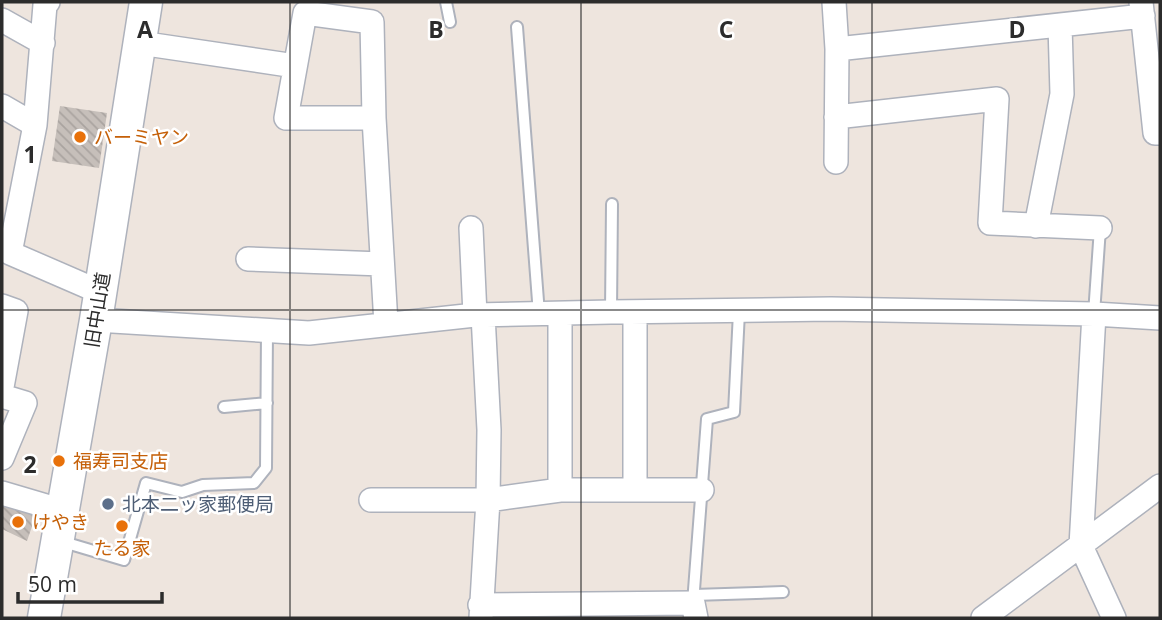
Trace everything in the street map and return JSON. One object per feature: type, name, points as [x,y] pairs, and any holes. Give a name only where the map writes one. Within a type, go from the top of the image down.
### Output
[{"type":"main road","name":"旧中山道","points":[[44,618],[98,306],[146,2]]},
{"type":"street","points":[[48,2],[44,5],[35,125],[11,198],[6,251],[98,306],[267,331],[309,333],[479,315],[611,312],[831,309],[1094,314],[1160,318]]},
{"type":"street","points":[[834,2],[837,49],[836,162]]},
{"type":"street","points":[[837,49],[1060,25],[1142,9],[1155,133],[1160,133]]},
{"type":"street","points":[[373,118],[286,118],[305,13],[372,22],[373,118],[386,324]]},
{"type":"street","points":[[2,20],[43,43]]},
{"type":"street","points":[[1036,226],[1062,94],[1060,25]]},
{"type":"street","points":[[140,43],[295,66]]},
{"type":"street","points":[[836,117],[997,99],[989,223],[1100,228]]},
{"type":"street","points":[[2,106],[35,125]]},
{"type":"street","points":[[471,228],[489,430],[488,500],[480,612],[694,605]]},
{"type":"street","points":[[248,259],[382,264]]},
{"type":"street","points":[[2,306],[16,311],[2,387]]},
{"type":"street","points":[[635,312],[635,489]]},
{"type":"street","points":[[1094,314],[1081,546],[1114,618]]},
{"type":"street","points":[[549,315],[560,490]]},
{"type":"street","points":[[2,396],[25,403],[2,458]]},
{"type":"street","points":[[983,618],[1160,486]]},
{"type":"street","points":[[371,500],[488,500],[560,490],[702,490]]},
{"type":"street","points":[[2,493],[60,526]]},
{"type":"lane","points":[[446,2],[450,22]]},
{"type":"lane","points":[[517,27],[549,315]]},
{"type":"lane","points":[[611,312],[612,204]]},
{"type":"lane","points":[[1094,314],[1100,228]]},
{"type":"lane","points":[[739,312],[734,412],[708,419],[694,605],[783,592]]},
{"type":"lane","points":[[60,526],[124,560],[146,484],[183,492],[204,485],[254,483],[266,468],[267,331]]},
{"type":"lane","points":[[224,407],[267,403]]},
{"type":"building","name":"バーミヤン","points":[[60,106],[107,113],[99,168],[52,161]]},
{"type":"building","name":"けやき","points":[[4,502],[36,515],[27,541],[2,529]]},
{"type":"place","name":"バーミヤン","points":[[80,137]]},
{"type":"place","name":"福寿司支店","points":[[59,461]]},
{"type":"place","name":"北本二ッ家郵便局","points":[[108,504]]},
{"type":"place","name":"けやき","points":[[18,522]]},
{"type":"place","name":"たる家","points":[[122,526]]}]
